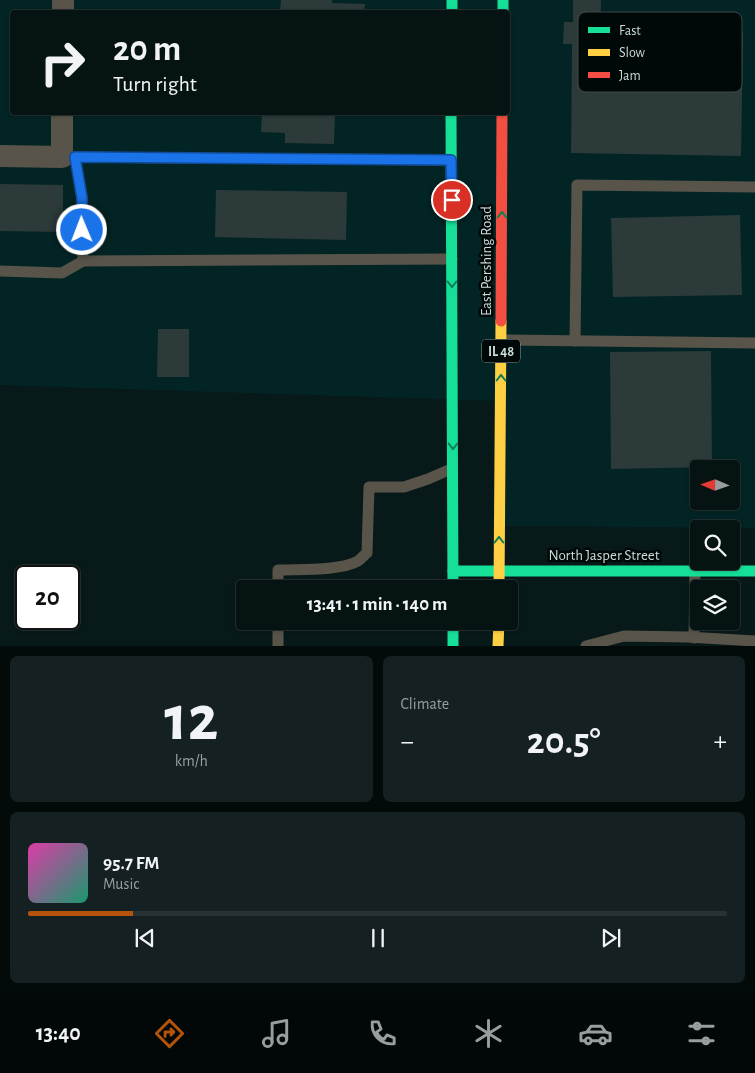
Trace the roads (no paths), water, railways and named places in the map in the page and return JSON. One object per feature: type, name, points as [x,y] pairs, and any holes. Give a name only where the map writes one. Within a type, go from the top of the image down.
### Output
[{"type":"main road","points":[[451,115],[453,580]]},
{"type":"main road","name":"East Pershing Road","points":[[499,580],[502,115]]},
{"type":"main road","name":"North Jasper Street","points":[[453,571],[690,570]]},
{"type":"main road","name":"North Jasper Street","points":[[740,570],[755,570]]},
{"type":"main road","points":[[453,630],[453,646]]},
{"type":"main road","points":[[498,646],[499,630]]},
{"type":"street","points":[[0,156],[68,157],[62,115]]},
{"type":"lane","points":[[83,261],[82,198],[68,157],[451,160]]},
{"type":"lane","points":[[575,341],[577,185],[755,187]]},
{"type":"lane","points":[[0,271],[62,273],[83,261],[452,259]]},
{"type":"lane","points":[[501,340],[755,342]]},
{"type":"lane","points":[[278,580],[278,570],[329,568],[359,561],[367,552],[369,487],[404,487],[428,480],[453,468]]},
{"type":"lane","points":[[694,638],[695,570]]},
{"type":"lane","points":[[278,630],[278,646]]},
{"type":"lane","points":[[586,646],[624,636],[755,641]]}]
